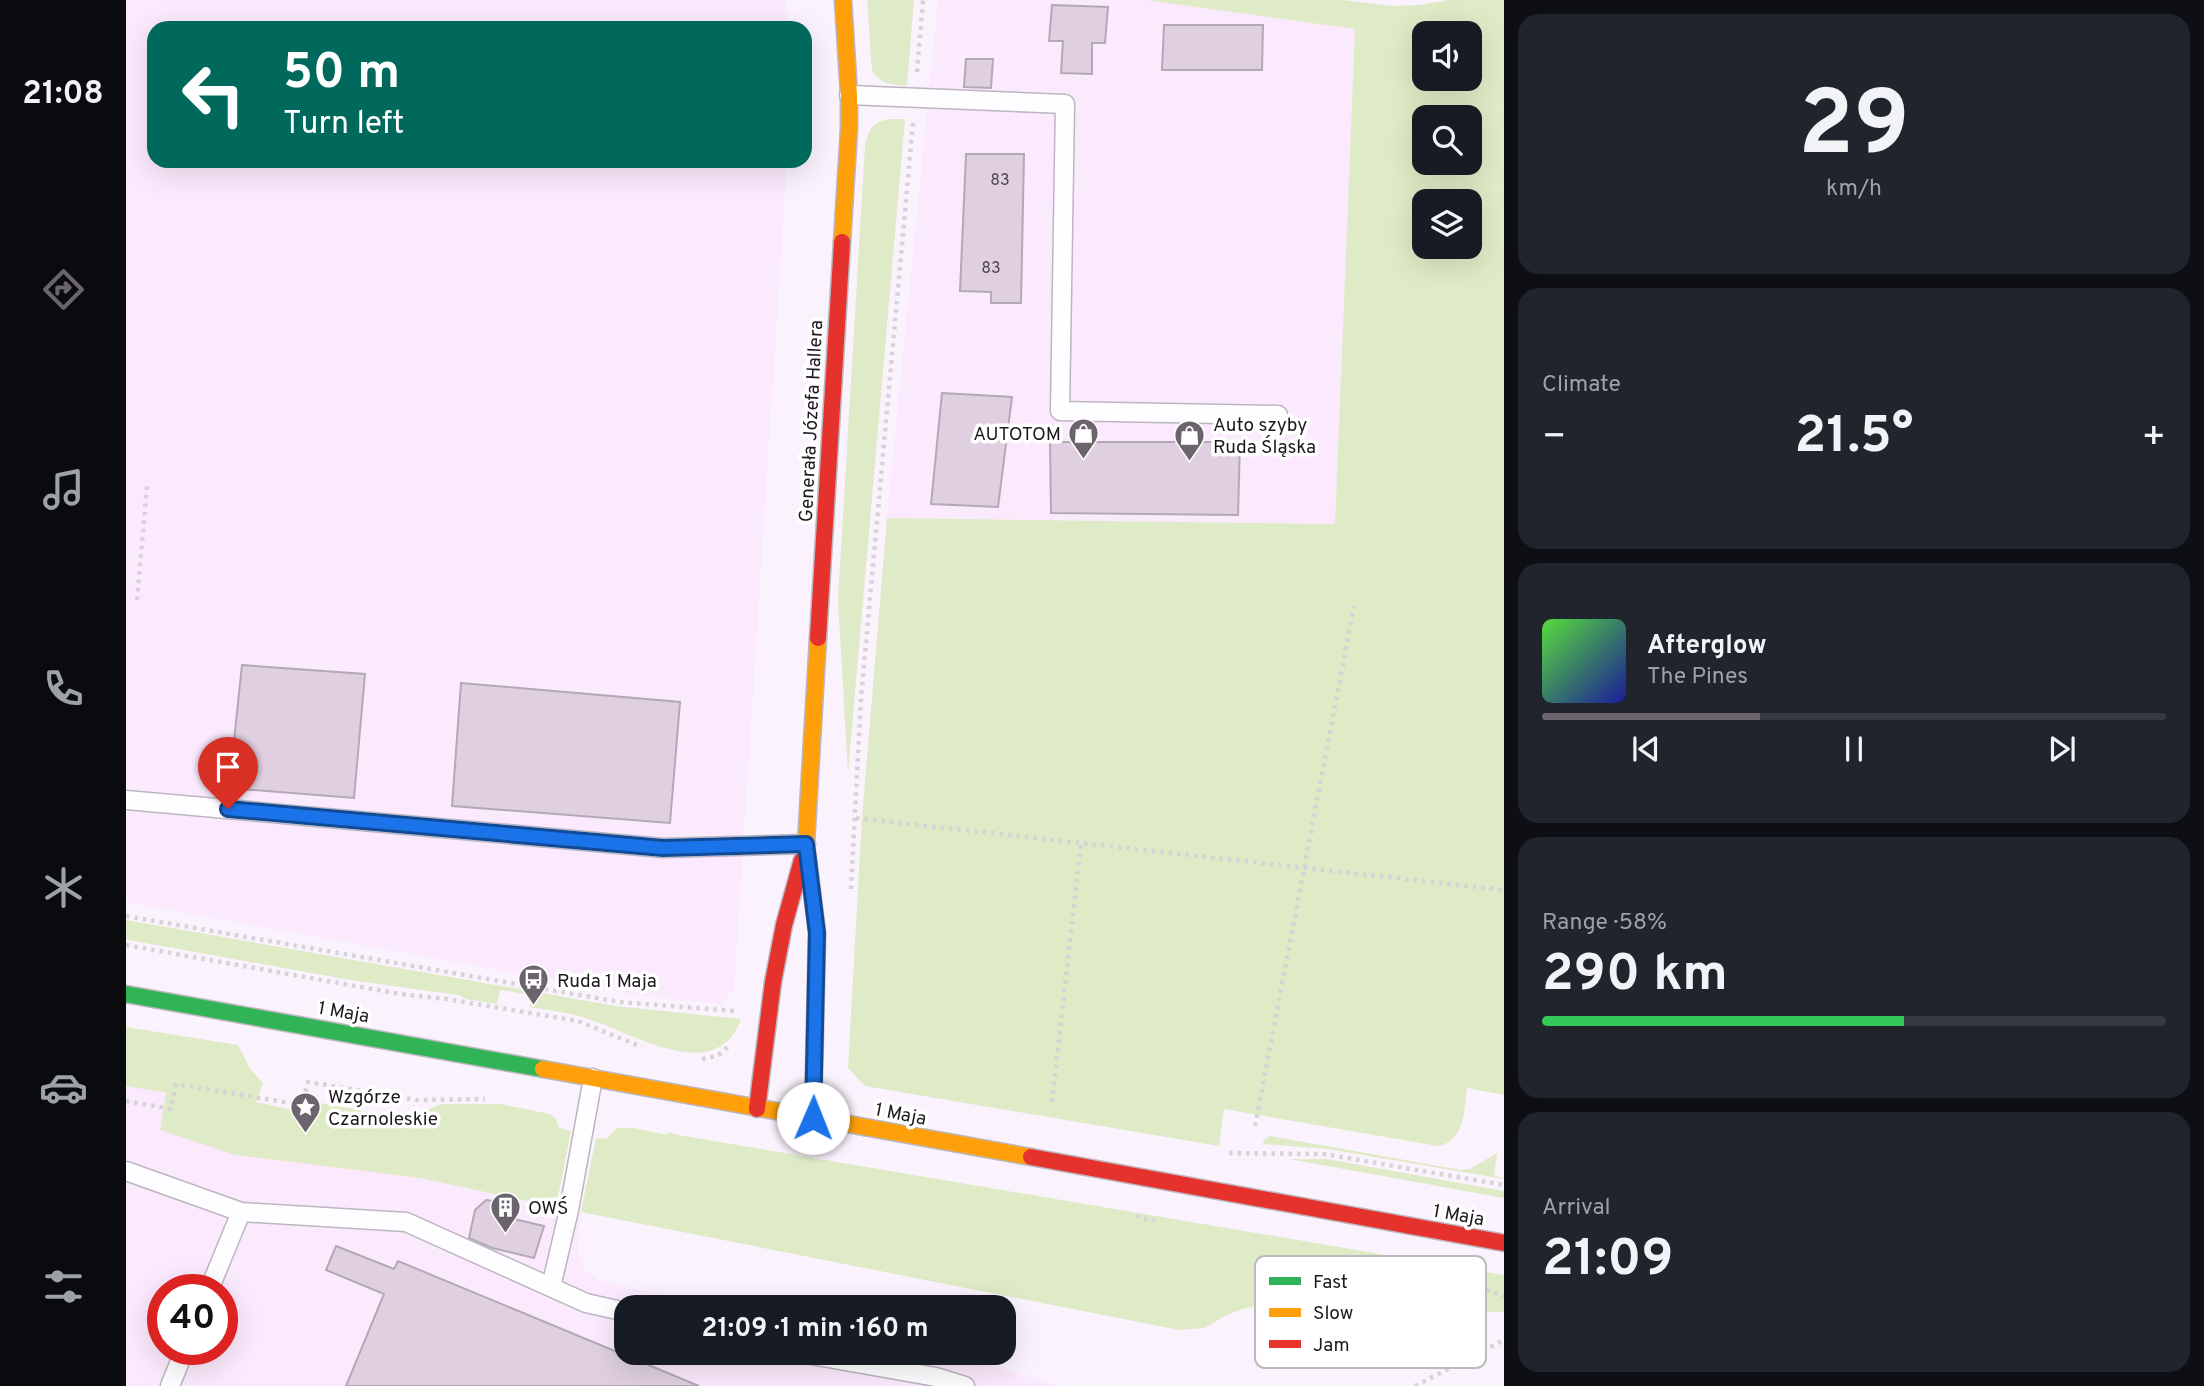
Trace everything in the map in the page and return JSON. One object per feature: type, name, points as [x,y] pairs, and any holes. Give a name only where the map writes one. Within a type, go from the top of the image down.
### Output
[{"type":"street","name":"Generała Józefa Hallera","points":[[813,1118],[817,933],[806,844],[848,143],[849,95],[843,0]]},
{"type":"street","name":"Generała Józefa Hallera","points":[[757,1109],[775,970],[806,844]]},
{"type":"street","name":"1 Maja","points":[[126,994],[1504,1243]]},
{"type":"lane","points":[[849,95],[1065,104],[1060,411],[1278,415]]},
{"type":"lane","points":[[126,800],[663,848],[806,844]]},
{"type":"lane","points":[[551,1287],[569,1210],[593,1078]]},
{"type":"lane","points":[[126,1171],[241,1212],[406,1222],[586,1303],[614,1309]]},
{"type":"lane","points":[[216,1274],[241,1212]]},
{"type":"lane","points":[[170,1386],[179,1365]]},
{"type":"lane","points":[[868,1365],[936,1377],[965,1386]]},
{"type":"path","points":[[851,891],[861,698],[923,0]]},
{"type":"path","points":[[137,600],[147,486]]},
{"type":"path","points":[[1255,1126],[1354,606]]},
{"type":"path","points":[[856,818],[1504,890]]},
{"type":"path","points":[[1052,1101],[1081,843]]},
{"type":"path","points":[[126,916],[620,1002],[745,1011]]},
{"type":"path","points":[[126,945],[400,994],[578,1021],[652,1051]]},
{"type":"path","points":[[126,1101],[171,1109],[176,1084],[302,1105],[308,1082],[415,1101],[488,1099]]},
{"type":"path","points":[[1225,1153],[1324,1154],[1504,1185]]},
{"type":"path","points":[[1486,1349],[1504,1340]]},
{"type":"path","points":[[1415,1386],[1450,1368]]},
{"type":"shaded area","points":[[126,0],[786,0],[788,21],[147,21],[147,168],[787,168],[734,990],[720,1004],[637,995],[126,902]]},
{"type":"shaded area","points":[[938,0],[1146,0],[1355,28],[1335,524],[887,518]]},
{"type":"shaded area","points":[[126,1086],[166,1093],[160,1130],[420,1178],[581,1212],[578,1251],[584,1269],[598,1280],[661,1295],[614,1295],[614,1365],[990,1365],[1060,1386],[126,1386]]},
{"type":"green space","points":[[867,0],[914,0],[907,85],[887,83],[872,71]]},
{"type":"green space","points":[[1146,0],[1343,0],[1392,6],[1449,0],[1504,0],[1504,1095],[1467,1088],[1464,1115],[1458,1131],[1454,1138],[1438,1146],[1224,1109],[1219,1146],[865,1086],[848,1068],[862,818],[887,518],[1335,524],[1355,29]]},
{"type":"green space","points":[[889,119],[905,119],[848,773],[838,600],[865,146],[872,128]]},
{"type":"green space","points":[[126,920],[616,1006],[741,1019],[730,1039],[714,1049],[696,1053],[675,1050],[586,1018],[530,1007],[531,995],[500,990],[497,1004],[458,995],[350,980],[129,940],[126,939]]},
{"type":"green space","points":[[126,1027],[238,1045],[251,1070],[263,1083],[256,1102],[306,1113],[310,1101],[406,1119],[441,1104],[500,1104],[550,1114],[556,1119],[559,1128],[571,1131],[556,1207],[420,1178],[235,1155],[160,1130],[166,1093],[126,1086]]},
{"type":"green space","points":[[617,1128],[633,1128],[668,1135],[669,1132],[1392,1256],[1255,1256],[1255,1306],[1225,1316],[1204,1328],[1179,1330],[1016,1298],[1016,1295],[1002,1295],[581,1212],[596,1138],[606,1139]]},
{"type":"green space","points":[[1270,1136],[1461,1170],[1470,1169],[1497,1153],[1494,1176],[1504,1179],[1328,1149],[1263,1144]]},
{"type":"green space","points":[[1289,1159],[1327,1159],[1504,1191],[1504,1198]]},
{"type":"green space","points":[[1486,1272],[1504,1275],[1504,1312],[1486,1312]]},
{"type":"building","points":[[1052,5],[1108,7],[1105,43],[1092,43],[1092,74],[1061,73],[1063,41],[1049,41]]},
{"type":"building","points":[[1164,25],[1263,25],[1262,70],[1162,70]]},
{"type":"building","points":[[966,59],[993,59],[991,88],[964,87]]},
{"type":"building","points":[[966,154],[1024,154],[1021,303],[991,303],[991,292],[960,291]]},
{"type":"building","points":[[942,393],[1012,397],[998,507],[931,504]]},
{"type":"building","points":[[1050,442],[1240,442],[1238,515],[1051,513]]},
{"type":"building","points":[[242,665],[365,674],[354,798],[229,788]]},
{"type":"building","points":[[461,683],[680,702],[670,823],[452,806]]},
{"type":"building","name":"OWŚ","points":[[486,1200],[518,1204],[514,1219],[544,1226],[534,1258],[492,1248],[469,1238],[475,1210]]},
{"type":"building","points":[[336,1246],[394,1269],[398,1261],[614,1351],[614,1365],[648,1365],[699,1386],[346,1386],[384,1294],[326,1270]]},
{"type":"traffic: fast","points":[[126,994],[543,1069]]},
{"type":"traffic: slow","points":[[842,242],[849,129],[843,0]]},
{"type":"traffic: slow","points":[[813,1118],[817,933],[806,844],[818,638]]},
{"type":"traffic: slow","points":[[543,1069],[1031,1157]]},
{"type":"traffic: jam","points":[[818,638],[842,242]]},
{"type":"traffic: jam","points":[[757,1109],[773,982],[784,925],[802,860]]},
{"type":"traffic: jam","points":[[1031,1157],[1504,1243]]},
{"type":"place","name":"AUTOTOM","points":[[1084,460]]},
{"type":"place","name":"Auto szyby Ruda Śląska","points":[[1190,462]]},
{"type":"place","name":"Ruda 1 Maja","points":[[534,1007]]},
{"type":"place","name":"Wzgórze Czarnoleskie","points":[[305,1134]]},
{"type":"place","name":"OWŚ","points":[[505,1234]]},
{"type":"route","points":[[228,809],[663,848],[806,844],[817,933],[813,1118]]}]
